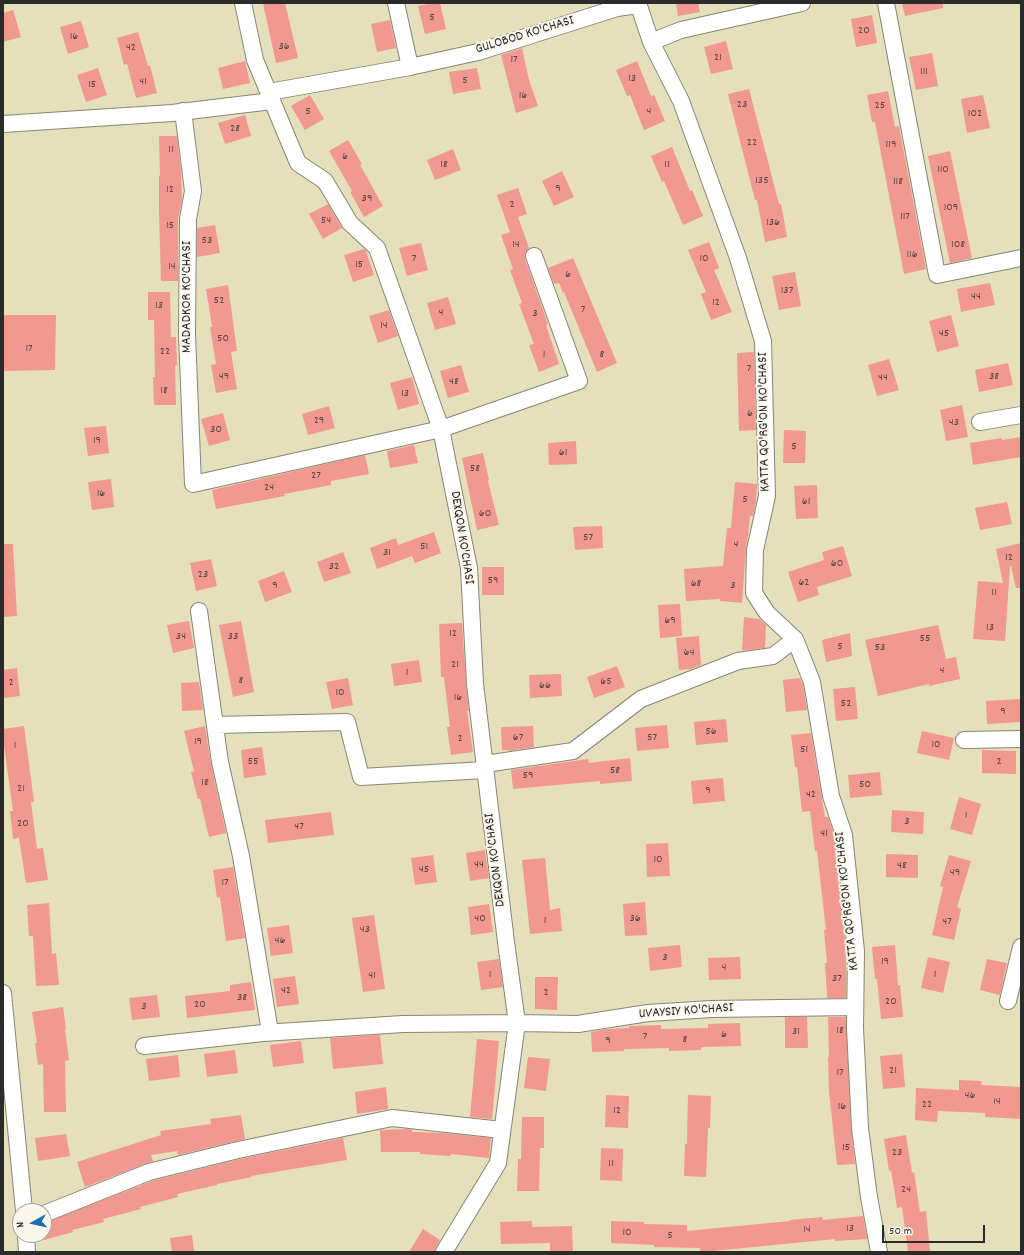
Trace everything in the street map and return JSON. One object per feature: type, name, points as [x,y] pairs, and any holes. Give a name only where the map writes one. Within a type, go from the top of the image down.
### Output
[{"type":"street","points":[[3,124],[183,111],[270,96],[255,60],[243,3]]},
{"type":"street","points":[[396,3],[410,67]]},
{"type":"street","points":[[651,42],[681,30],[802,3]]},
{"type":"street","points":[[886,3],[937,275],[1021,258]]},
{"type":"street","name":"GULOBOD KO'CHASI","points":[[270,96],[478,52],[617,8],[638,4],[651,42]]},
{"type":"street","name":"KATTA QO'RG'ON KO'CHASI","points":[[651,42],[681,101],[738,258],[764,341],[768,496],[755,550],[754,593],[767,613],[795,639],[812,682],[831,796],[844,835],[856,951],[855,1028],[860,1128],[869,1197],[879,1252]]},
{"type":"street","name":"DEXQON KO'CHASI","points":[[270,96],[298,163],[325,181],[350,223],[377,248],[441,429],[469,568],[475,684],[517,1023],[498,1162],[444,1252]]},
{"type":"street","name":"MADADKOR KO'CHASI","points":[[183,111],[193,191],[188,219],[187,335],[193,484],[441,429]]},
{"type":"street","points":[[441,429],[579,381],[534,256]]},
{"type":"street","points":[[980,422],[1021,415]]},
{"type":"street","points":[[199,611],[220,762],[240,856],[270,1032]]},
{"type":"street","points":[[215,725],[347,722],[361,777],[485,767],[573,751],[641,699],[738,661],[773,656],[795,639]]},
{"type":"street","points":[[964,740],[1021,739]]},
{"type":"street","points":[[1008,1000],[1021,947]]},
{"type":"street","points":[[3,993],[23,1203]]},
{"type":"street","name":"UVAYSIY KO'CHASI","points":[[144,1046],[270,1032],[403,1024],[578,1024],[648,1013],[711,1009],[855,1006]]},
{"type":"street","points":[[52,1211],[149,1172],[238,1150],[392,1118],[502,1130]]},
{"type":"building","points":[[263,3],[285,3],[298,58],[276,63]]},
{"type":"building","points":[[440,3],[446,29],[425,34],[418,6]]},
{"type":"building","points":[[676,3],[698,3],[700,12],[678,16]]},
{"type":"building","points":[[902,3],[943,3],[943,8],[905,16]]},
{"type":"building","points":[[13,10],[21,37],[3,42],[3,13]]},
{"type":"building","points":[[872,15],[877,43],[856,47],[851,19]]},
{"type":"building","points":[[390,20],[396,48],[377,52],[371,24]]},
{"type":"building","points":[[81,21],[89,47],[68,54],[60,27]]},
{"type":"building","points":[[138,32],[148,66],[150,65],[157,93],[136,98],[127,64],[124,65],[117,38]]},
{"type":"building","points":[[726,41],[733,69],[711,74],[704,47]]},
{"type":"building","points":[[522,48],[529,80],[538,106],[516,113],[501,55]]},
{"type":"building","points":[[932,53],[938,86],[916,90],[909,57]]},
{"type":"building","points":[[245,61],[250,83],[223,89],[218,68]]},
{"type":"building","points":[[637,61],[651,96],[654,95],[665,121],[644,130],[630,95],[627,96],[616,70]]},
{"type":"building","points":[[98,68],[107,95],[86,102],[77,75]]},
{"type":"building","points":[[477,68],[481,89],[453,94],[449,72]]},
{"type":"building","points":[[749,89],[779,204],[781,204],[787,237],[765,242],[757,200],[755,200],[728,94]]},
{"type":"building","points":[[888,91],[895,127],[899,126],[926,269],[904,274],[875,122],[872,122],[867,95]]},
{"type":"building","points":[[310,95],[324,119],[305,130],[291,106]]},
{"type":"building","points":[[983,95],[990,128],[967,133],[961,99]]},
{"type":"building","points":[[245,115],[251,136],[225,144],[218,123]]},
{"type":"building","points":[[159,136],[177,136],[182,200],[178,219],[178,281],[161,281]]},
{"type":"building","points":[[348,140],[383,206],[364,217],[350,192],[352,191],[329,151]]},
{"type":"building","points":[[672,147],[690,191],[692,190],[703,216],[683,225],[664,181],[662,182],[651,156]]},
{"type":"building","points":[[453,149],[461,170],[435,180],[427,160]]},
{"type":"building","points":[[950,151],[972,258],[950,263],[928,156]]},
{"type":"building","points":[[562,171],[574,197],[554,206],[542,181]]},
{"type":"building","points":[[518,188],[527,214],[518,217],[529,248],[525,254],[525,259],[548,324],[546,325],[559,364],[539,372],[529,345],[534,344],[519,304],[522,303],[510,270],[513,269],[501,235],[510,232],[497,195]]},
{"type":"building","points":[[328,204],[342,228],[323,239],[309,214]]},
{"type":"building","points":[[215,225],[220,253],[197,257],[197,228]]},
{"type":"building","points":[[709,242],[719,268],[714,270],[732,312],[711,320],[701,294],[706,292],[688,250]]},
{"type":"building","points":[[421,243],[428,270],[407,276],[399,248]]},
{"type":"building","points":[[364,249],[374,275],[353,282],[344,255]]},
{"type":"building","points":[[573,258],[617,363],[597,372],[564,292],[563,293],[559,283],[554,284],[548,268]]},
{"type":"building","points":[[795,272],[801,306],[779,310],[772,276]]},
{"type":"building","points":[[990,283],[995,305],[961,312],[957,289]]},
{"type":"building","points":[[228,285],[237,351],[231,352],[237,389],[216,393],[211,365],[216,364],[206,289]]},
{"type":"building","points":[[148,292],[170,292],[171,337],[176,337],[176,405],[154,405],[154,320],[148,320]]},
{"type":"building","points":[[448,297],[456,324],[435,330],[427,303]]},
{"type":"building","points":[[389,310],[398,336],[378,343],[369,316]]},
{"type":"building","points":[[3,315],[56,315],[55,370],[3,371]]},
{"type":"building","points":[[951,315],[959,346],[937,352],[929,321]]},
{"type":"building","points":[[754,352],[756,430],[739,431],[737,353]]},
{"type":"building","points":[[889,359],[899,390],[877,396],[868,365]]},
{"type":"building","points":[[1008,363],[1013,385],[979,392],[975,370]]},
{"type":"building","points":[[461,365],[469,392],[448,398],[440,371]]},
{"type":"building","points":[[412,377],[419,404],[398,410],[390,383]]},
{"type":"building","points":[[962,405],[968,437],[946,441],[940,410]]},
{"type":"building","points":[[329,406],[335,428],[308,435],[302,414]]},
{"type":"building","points":[[223,413],[230,440],[209,446],[201,419]]},
{"type":"building","points":[[106,426],[109,453],[88,456],[84,428]]},
{"type":"building","points":[[784,430],[806,431],[805,463],[783,463]]},
{"type":"building","points":[[1021,437],[1021,457],[973,465],[970,443],[1001,438],[1002,440]]},
{"type":"building","points":[[576,441],[577,464],[549,465],[548,443]]},
{"type":"building","points":[[414,445],[418,463],[390,468],[387,451]]},
{"type":"building","points":[[483,453],[499,525],[477,530],[462,458]]},
{"type":"building","points":[[365,455],[369,474],[331,481],[331,485],[284,494],[285,496],[216,509],[212,490]]},
{"type":"building","points":[[111,479],[114,507],[92,510],[88,482]]},
{"type":"building","points":[[735,482],[757,484],[756,502],[753,516],[750,516],[742,603],[720,601],[720,599],[686,601],[684,569],[723,566],[727,528],[731,528]]},
{"type":"building","points":[[817,485],[818,518],[796,519],[794,486]]},
{"type":"building","points":[[1007,502],[1012,524],[980,530],[975,508]]},
{"type":"building","points":[[602,526],[603,548],[575,550],[573,527]]},
{"type":"building","points":[[434,532],[441,553],[415,563],[412,556],[377,569],[370,548],[396,538],[398,545]]},
{"type":"building","points":[[1021,543],[1021,588],[1016,588],[1010,566],[1005,641],[973,639],[978,581],[1003,583],[996,549]]},
{"type":"building","points":[[3,544],[13,544],[17,616],[3,617]]},
{"type":"building","points":[[843,546],[852,576],[817,587],[819,595],[798,602],[788,572],[824,560],[822,552]]},
{"type":"building","points":[[343,552],[351,573],[324,582],[317,562]]},
{"type":"building","points":[[211,559],[217,586],[196,591],[190,563]]},
{"type":"building","points":[[482,567],[504,567],[504,595],[482,595]]},
{"type":"building","points":[[284,571],[292,592],[265,602],[258,581]]},
{"type":"building","points":[[680,604],[682,636],[660,638],[658,605]]},
{"type":"building","points":[[744,617],[759,619],[766,625],[765,648],[742,650]]},
{"type":"building","points":[[189,621],[194,648],[173,653],[167,625]]},
{"type":"building","points":[[241,621],[254,692],[233,697],[219,625]]},
{"type":"building","points":[[462,623],[469,711],[467,711],[473,752],[451,755],[447,727],[450,727],[444,677],[441,677],[439,624]]},
{"type":"building","points":[[938,625],[946,659],[956,657],[960,679],[929,686],[929,684],[878,696],[865,640]]},
{"type":"building","points":[[850,633],[852,656],[826,662],[822,640]]},
{"type":"building","points":[[699,636],[701,665],[691,669],[679,670],[676,638]]},
{"type":"building","points":[[419,660],[422,682],[394,686],[391,664]]},
{"type":"building","points":[[617,666],[625,687],[594,698],[587,677]]},
{"type":"building","points":[[17,668],[20,696],[3,698],[3,670]]},
{"type":"building","points":[[561,674],[562,696],[530,698],[529,675]]},
{"type":"building","points":[[348,678],[353,705],[332,709],[326,682]]},
{"type":"building","points":[[800,678],[803,685],[807,710],[786,712],[783,680]]},
{"type":"building","points":[[199,682],[203,710],[182,711],[181,683]]},
{"type":"building","points":[[855,687],[858,719],[836,721],[833,689]]},
{"type":"building","points":[[1020,699],[1021,722],[987,724],[986,701]]},
{"type":"building","points":[[726,719],[728,742],[696,745],[694,722]]},
{"type":"building","points":[[667,725],[669,748],[637,751],[635,728]]},
{"type":"building","points":[[24,726],[34,802],[31,802],[37,849],[43,848],[48,880],[26,883],[19,838],[13,839],[10,811],[13,811],[3,738],[3,729]]},
{"type":"building","points":[[205,726],[211,764],[226,833],[209,837],[200,799],[198,799],[191,772],[194,771],[184,731]]},
{"type":"building","points":[[533,726],[534,747],[509,751],[502,750],[501,727]]},
{"type":"building","points":[[922,731],[954,738],[949,760],[917,753]]},
{"type":"building","points":[[811,733],[825,817],[828,817],[835,837],[846,951],[846,998],[827,998],[825,963],[827,963],[824,930],[826,930],[817,851],[815,851],[810,811],[802,812],[797,767],[795,767],[791,735]]},
{"type":"building","points":[[262,747],[266,775],[244,778],[241,750]]},
{"type":"building","points":[[982,750],[1016,751],[1016,774],[982,773]]},
{"type":"building","points":[[630,758],[632,781],[600,784],[600,781],[513,789],[511,770],[588,759],[589,763]]},
{"type":"building","points":[[880,772],[882,795],[850,798],[848,775]]},
{"type":"building","points":[[723,778],[725,801],[693,804],[691,781]]},
{"type":"building","points":[[959,797],[981,804],[972,835],[950,829]]},
{"type":"building","points":[[892,810],[924,812],[923,834],[891,832]]},
{"type":"building","points":[[331,812],[334,835],[268,843],[265,820]]},
{"type":"building","points":[[668,843],[670,876],[647,877],[646,844]]},
{"type":"building","points":[[485,850],[489,878],[470,881],[466,853]]},
{"type":"building","points":[[886,854],[918,855],[918,878],[886,877]]},
{"type":"building","points":[[433,855],[437,882],[415,885],[411,858]]},
{"type":"building","points":[[949,855],[971,861],[957,907],[961,909],[954,940],[932,935],[943,887],[940,886]]},
{"type":"building","points":[[545,858],[550,910],[560,908],[562,931],[530,934],[522,860]]},
{"type":"building","points":[[233,867],[245,938],[226,941],[220,897],[217,898],[213,870]]},
{"type":"building","points":[[645,902],[647,935],[625,936],[623,904]]},
{"type":"building","points":[[49,903],[52,954],[56,953],[59,985],[36,986],[33,936],[29,936],[27,905]]},
{"type":"building","points":[[489,904],[493,932],[471,935],[468,907]]},
{"type":"building","points":[[374,915],[385,989],[363,992],[352,918]]},
{"type":"building","points":[[289,925],[293,953],[271,956],[267,928]]},
{"type":"building","points":[[680,945],[682,967],[650,971],[648,948]]},
{"type":"building","points":[[895,945],[898,985],[900,985],[903,1017],[881,1019],[872,947]]},
{"type":"building","points":[[740,957],[741,979],[709,980],[708,958]]},
{"type":"building","points":[[928,957],[950,962],[943,993],[921,988]]},
{"type":"building","points":[[499,959],[503,987],[481,990],[477,962]]},
{"type":"building","points":[[987,959],[1007,963],[1000,995],[980,990]]},
{"type":"building","points":[[295,976],[299,1004],[277,1007],[273,979]]},
{"type":"building","points":[[535,977],[558,977],[557,1010],[535,1009]]},
{"type":"building","points":[[251,982],[255,1010],[187,1018],[185,996],[230,991],[230,985]]},
{"type":"building","points":[[157,995],[160,1017],[132,1020],[129,998]]},
{"type":"building","points":[[63,1007],[69,1060],[65,1061],[66,1112],[44,1112],[43,1064],[38,1065],[35,1043],[37,1043],[32,1012]]},
{"type":"building","points":[[785,1017],[807,1017],[808,1048],[785,1048]]},
{"type":"building","points":[[828,1017],[846,1017],[851,1128],[855,1164],[837,1165],[829,1092]]},
{"type":"building","points":[[740,1023],[741,1046],[701,1047],[701,1050],[669,1051],[669,1048],[624,1049],[624,1051],[592,1052],[591,1032],[606,1029],[629,1028],[629,1026],[661,1025],[661,1029],[708,1028],[708,1024]]},
{"type":"building","points":[[380,1035],[383,1064],[333,1069],[330,1038]]},
{"type":"building","points":[[477,1039],[499,1041],[492,1119],[470,1117]]},
{"type":"building","points":[[301,1041],[304,1063],[273,1067],[270,1045]]},
{"type":"building","points":[[235,1050],[238,1073],[207,1077],[204,1054]]},
{"type":"building","points":[[902,1054],[905,1087],[883,1089],[880,1056]]},
{"type":"building","points":[[178,1055],[180,1077],[149,1081],[146,1059]]},
{"type":"building","points":[[528,1057],[550,1059],[546,1091],[524,1088]]},
{"type":"building","points":[[959,1080],[982,1081],[981,1085],[1021,1087],[1021,1119],[985,1117],[985,1113],[938,1111],[937,1122],[915,1120],[916,1088],[959,1090]]},
{"type":"building","points":[[386,1087],[388,1109],[357,1114],[355,1092]]},
{"type":"building","points":[[606,1095],[629,1096],[628,1128],[605,1127]]},
{"type":"building","points":[[688,1095],[711,1096],[706,1177],[684,1176],[685,1144],[687,1144]]},
{"type":"building","points":[[241,1115],[245,1139],[178,1155],[177,1151],[151,1155],[153,1161],[85,1187],[77,1162],[161,1135],[160,1131],[211,1124],[210,1119]]},
{"type":"building","points":[[522,1117],[544,1117],[544,1148],[540,1148],[539,1191],[517,1191],[518,1159],[521,1159]]},
{"type":"building","points":[[380,1130],[412,1130],[412,1132],[444,1133],[491,1138],[489,1158],[451,1154],[451,1156],[420,1154],[420,1152],[381,1152]]},
{"type":"building","points":[[66,1134],[70,1156],[38,1161],[35,1138]]},
{"type":"building","points":[[906,1135],[912,1173],[914,1172],[920,1212],[926,1211],[930,1252],[908,1252],[902,1207],[897,1208],[891,1170],[889,1171],[884,1139]]},
{"type":"building","points":[[343,1138],[347,1160],[251,1176],[252,1177],[177,1194],[178,1197],[140,1207],[141,1209],[103,1219],[104,1222],[72,1230],[73,1232],[52,1238],[52,1220],[152,1181],[240,1159]]},
{"type":"building","points":[[601,1148],[623,1149],[622,1181],[600,1180]]},
{"type":"building","points":[[863,1216],[867,1239],[835,1241],[835,1239],[703,1252],[700,1252],[700,1248],[654,1247],[654,1245],[611,1243],[611,1221],[644,1222],[644,1224],[687,1225],[687,1231],[822,1217],[823,1220]]},
{"type":"building","points":[[532,1221],[532,1227],[572,1226],[573,1252],[550,1252],[550,1243],[501,1244],[500,1222]]},
{"type":"building","points":[[423,1229],[440,1240],[435,1252],[409,1252]]},
{"type":"building","points":[[192,1235],[194,1252],[172,1252],[170,1238]]}]
